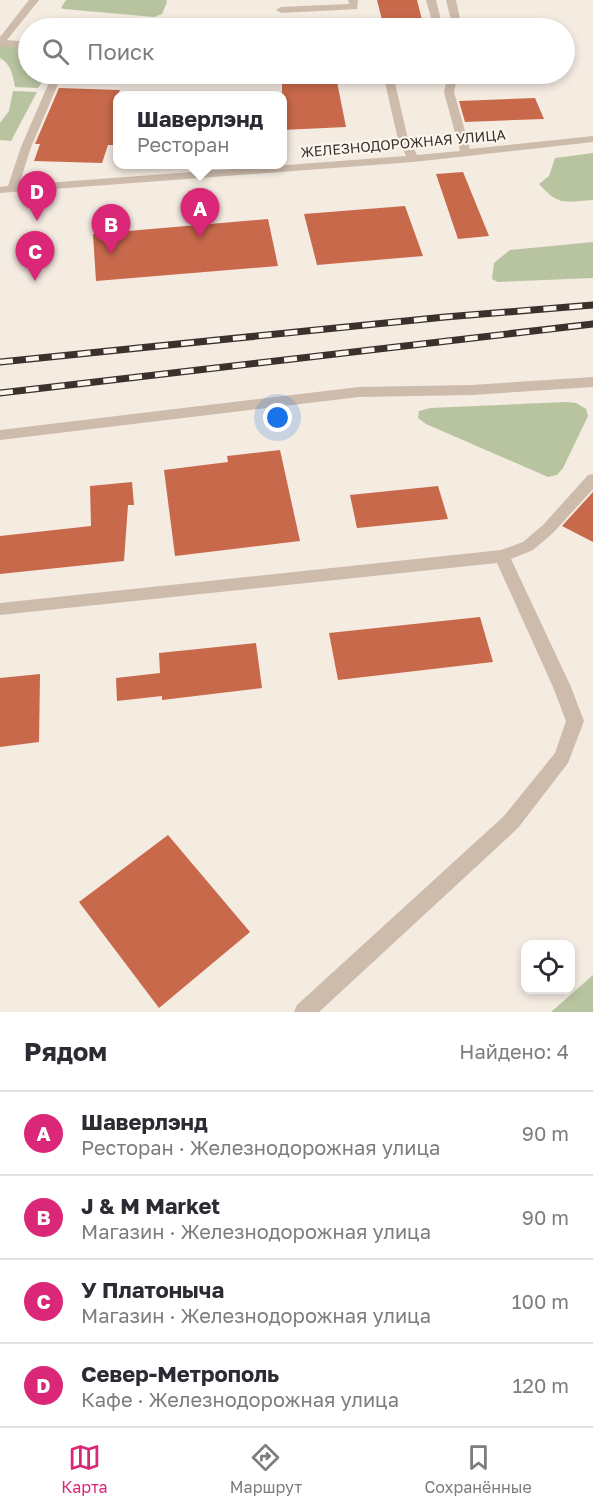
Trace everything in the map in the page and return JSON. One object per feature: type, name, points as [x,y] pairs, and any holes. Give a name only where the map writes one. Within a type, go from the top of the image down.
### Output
[{"type":"street","points":[[20,18],[34,0]]},
{"type":"street","points":[[281,10],[354,7],[353,0]]},
{"type":"street","points":[[431,0],[436,18]]},
{"type":"street","points":[[451,0],[456,18]]},
{"type":"street","points":[[1,43],[18,21]]},
{"type":"street","points":[[1,43],[18,44]]},
{"type":"street","points":[[6,190],[53,84]]},
{"type":"street","points":[[390,84],[402,135],[414,159]]},
{"type":"street","points":[[451,84],[449,92],[466,154]]},
{"type":"street","name":"ЖЕЛЕЗНОДОРОЖНАЯ УЛИЦА","points":[[287,166],[414,159],[593,139]]},
{"type":"street","name":"ЖЕЛЕЗНОДОРОЖНАЯ УЛИЦА","points":[[6,190],[224,169]]},
{"type":"street","points":[[0,435],[359,392],[472,390],[593,382]]},
{"type":"street","points":[[0,609],[502,556],[528,546],[548,529],[593,479]]},
{"type":"street","points":[[304,1012],[511,822],[562,757],[575,722],[562,687],[502,556]]},
{"type":"green space","points":[[66,0],[166,0],[167,2],[162,14],[154,17],[61,8]]},
{"type":"green space","points":[[0,45],[18,47],[18,84],[41,84],[38,88],[15,87],[9,67],[0,58]]},
{"type":"green space","points":[[13,91],[37,92],[11,141],[0,140],[0,123],[9,111]]},
{"type":"green space","points":[[593,153],[593,200],[563,201],[552,196],[539,184],[549,176],[555,158]]},
{"type":"green space","points":[[593,242],[593,278],[498,282],[492,279],[494,263],[510,250]]},
{"type":"green space","points":[[576,403],[586,409],[588,416],[563,468],[557,475],[548,477],[426,424],[418,418],[419,411],[430,408]]},
{"type":"green space","points":[[593,975],[593,1012],[551,1012],[571,994],[575,994],[575,991]]},
{"type":"building","points":[[377,0],[417,0],[422,18],[382,18]]},
{"type":"building","points":[[282,84],[337,84],[346,127],[287,130],[287,91],[282,91]]},
{"type":"building","points":[[59,88],[120,90],[113,91],[113,145],[108,145],[102,163],[34,161],[40,144],[35,144]]},
{"type":"building","points":[[535,98],[544,119],[465,122],[459,101]]},
{"type":"building","points":[[463,172],[489,236],[458,239],[436,174]]},
{"type":"building","points":[[405,206],[423,256],[317,265],[304,214]]},
{"type":"building","points":[[268,219],[278,266],[96,281],[93,234]]},
{"type":"building","points":[[280,450],[300,541],[175,556],[164,470],[228,462],[227,456]]},
{"type":"building","points":[[132,482],[134,505],[128,505],[124,561],[0,574],[0,536],[91,526],[90,486]]},
{"type":"building","points":[[438,486],[448,519],[357,528],[350,495]]},
{"type":"building","points":[[593,492],[593,542],[562,526]]},
{"type":"building","points":[[480,617],[493,662],[338,680],[329,633]]},
{"type":"building","points":[[256,643],[262,688],[162,700],[162,696],[117,701],[116,678],[160,673],[159,653]]},
{"type":"building","points":[[40,674],[39,742],[0,747],[0,678]]},
{"type":"building","points":[[168,835],[250,932],[159,1008],[79,902]]},
{"type":"railway","points":[[0,362],[445,317],[593,305]]},
{"type":"railway","points":[[0,393],[593,324]]},
{"type":"place","name":"Север-Метрополь","points":[[37,221]]},
{"type":"place","name":"Шаверлэнд","points":[[200,238]]},
{"type":"place","name":"J & M Market","points":[[111,254]]},
{"type":"place","name":"У Платоныча","points":[[35,281]]}]
